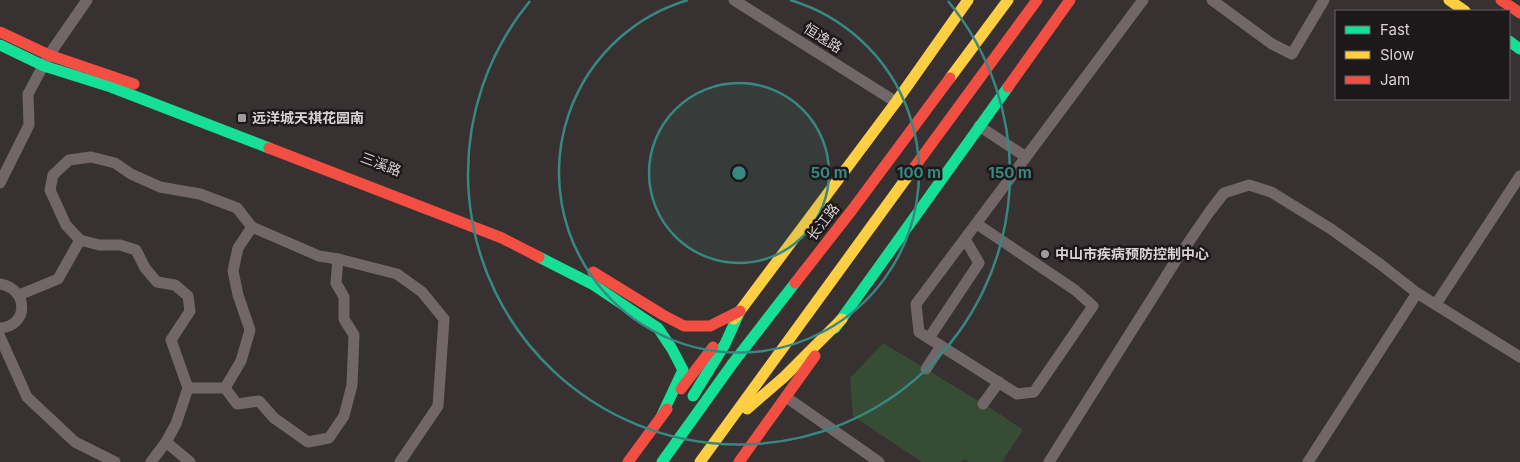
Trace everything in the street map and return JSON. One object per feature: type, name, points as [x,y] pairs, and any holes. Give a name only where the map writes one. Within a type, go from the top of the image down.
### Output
[{"type":"main road","name":"长江路","points":[[628,462],[896,102],[968,0]]},
{"type":"main road","name":"长江路","points":[[660,462],[733,363],[852,210],[1008,0]]},
{"type":"main road","points":[[700,462],[1037,0]]},
{"type":"main road","points":[[739,462],[1070,0]]},
{"type":"main road","points":[[1449,0],[1464,10]]},
{"type":"main road","points":[[1501,0],[1520,13]]},
{"type":"main road","name":"三溪路","points":[[0,32],[47,60],[502,238],[592,284],[658,328],[672,349],[682,370],[661,417]]},
{"type":"main road","points":[[0,45],[47,60]]},
{"type":"main road","name":"三溪路","points":[[47,60],[112,75],[505,228],[596,274],[684,326],[710,326],[740,311]]},
{"type":"main road","points":[[688,403],[725,344],[740,311]]},
{"type":"main road","points":[[727,424],[759,401],[842,319]]},
{"type":"main road","points":[[660,462],[661,447],[670,432]]},
{"type":"street","points":[[0,183],[29,125],[28,94],[47,60],[87,0]]},
{"type":"street","name":"恒逸路","points":[[734,0],[896,102]]},
{"type":"street","points":[[977,224],[1075,290],[1093,306],[1034,392],[1017,394],[919,332],[916,304],[1143,0]]},
{"type":"street","points":[[1212,0],[1272,44],[1292,54],[1324,0]]},
{"type":"street","points":[[979,126],[1026,157]]},
{"type":"street","points":[[151,462],[166,442],[176,424],[188,388],[171,340],[190,311],[188,296],[175,285],[157,282],[145,268],[136,250],[120,245],[99,245],[80,240],[66,225],[50,190],[53,175],[69,160],[91,156],[115,163],[131,174],[160,187],[200,194],[237,208],[252,227],[319,256],[397,274],[422,292],[444,319],[438,406],[400,462]]},
{"type":"street","points":[[1436,304],[1520,176]]},
{"type":"street","points":[[1049,462],[1175,262],[1210,211],[1224,193],[1249,185],[1271,192],[1331,229],[1417,292],[1520,357]]},
{"type":"street","points":[[225,388],[241,361],[250,330],[238,295],[233,271],[238,248],[252,227]]},
{"type":"street","points":[[929,338],[979,263],[966,239]]},
{"type":"street","points":[[19,295],[58,279],[80,240]]},
{"type":"street","points":[[225,388],[237,404],[259,401],[274,418],[308,442],[329,438],[344,416],[352,385],[354,335],[344,319],[344,297],[336,283],[338,259]]},
{"type":"street","points":[[0,284],[14,290],[22,302],[20,316],[15,322],[10,326],[0,328]]},
{"type":"street","points":[[1308,462],[1417,292]]},
{"type":"street","points":[[0,337],[27,397],[75,442],[115,462]]},
{"type":"street","points":[[926,369],[941,346]]},
{"type":"street","points":[[983,404],[999,382]]},
{"type":"street","points":[[188,388],[225,388]]},
{"type":"street","points":[[786,397],[880,462]]},
{"type":"street","points":[[166,442],[190,462]]},
{"type":"green space","points":[[883,343],[1023,430],[1002,462],[968,462],[964,459],[962,462],[922,462],[853,416],[850,378]]},
{"type":"traffic: fast","points":[[1510,42],[1520,49]]},
{"type":"traffic: fast","points":[[0,45],[44,66],[111,87],[269,148]]},
{"type":"traffic: fast","points":[[835,328],[1008,87]]},
{"type":"traffic: fast","points":[[539,257],[592,284],[658,328],[683,370],[661,417]]},
{"type":"traffic: fast","points":[[662,462],[733,363],[795,283]]},
{"type":"traffic: fast","points":[[693,396],[725,344],[740,311]]},
{"type":"traffic: slow","points":[[734,319],[896,102],[968,0]]},
{"type":"traffic: slow","points":[[950,78],[1008,0]]},
{"type":"traffic: slow","points":[[1449,0],[1464,10]]},
{"type":"traffic: slow","points":[[700,462],[913,169]]},
{"type":"traffic: slow","points":[[747,409],[784,377],[842,319]]},
{"type":"traffic: jam","points":[[913,169],[1037,0]]},
{"type":"traffic: jam","points":[[1008,87],[1070,0]]},
{"type":"traffic: jam","points":[[1501,0],[1520,13]]},
{"type":"traffic: jam","points":[[0,32],[49,55],[134,84]]},
{"type":"traffic: jam","points":[[795,283],[950,78]]},
{"type":"traffic: jam","points":[[269,148],[502,238],[539,257]]},
{"type":"traffic: jam","points":[[593,272],[684,326],[710,326],[740,311]]},
{"type":"traffic: jam","points":[[681,389],[713,347]]},
{"type":"traffic: jam","points":[[739,462],[815,356]]},
{"type":"traffic: jam","points":[[628,462],[667,409]]},
{"type":"place","name":"远洋城天祺花园南","points":[[242,118]]},
{"type":"place","name":"中山市疾病预防控制中心","points":[[1045,254]]}]
